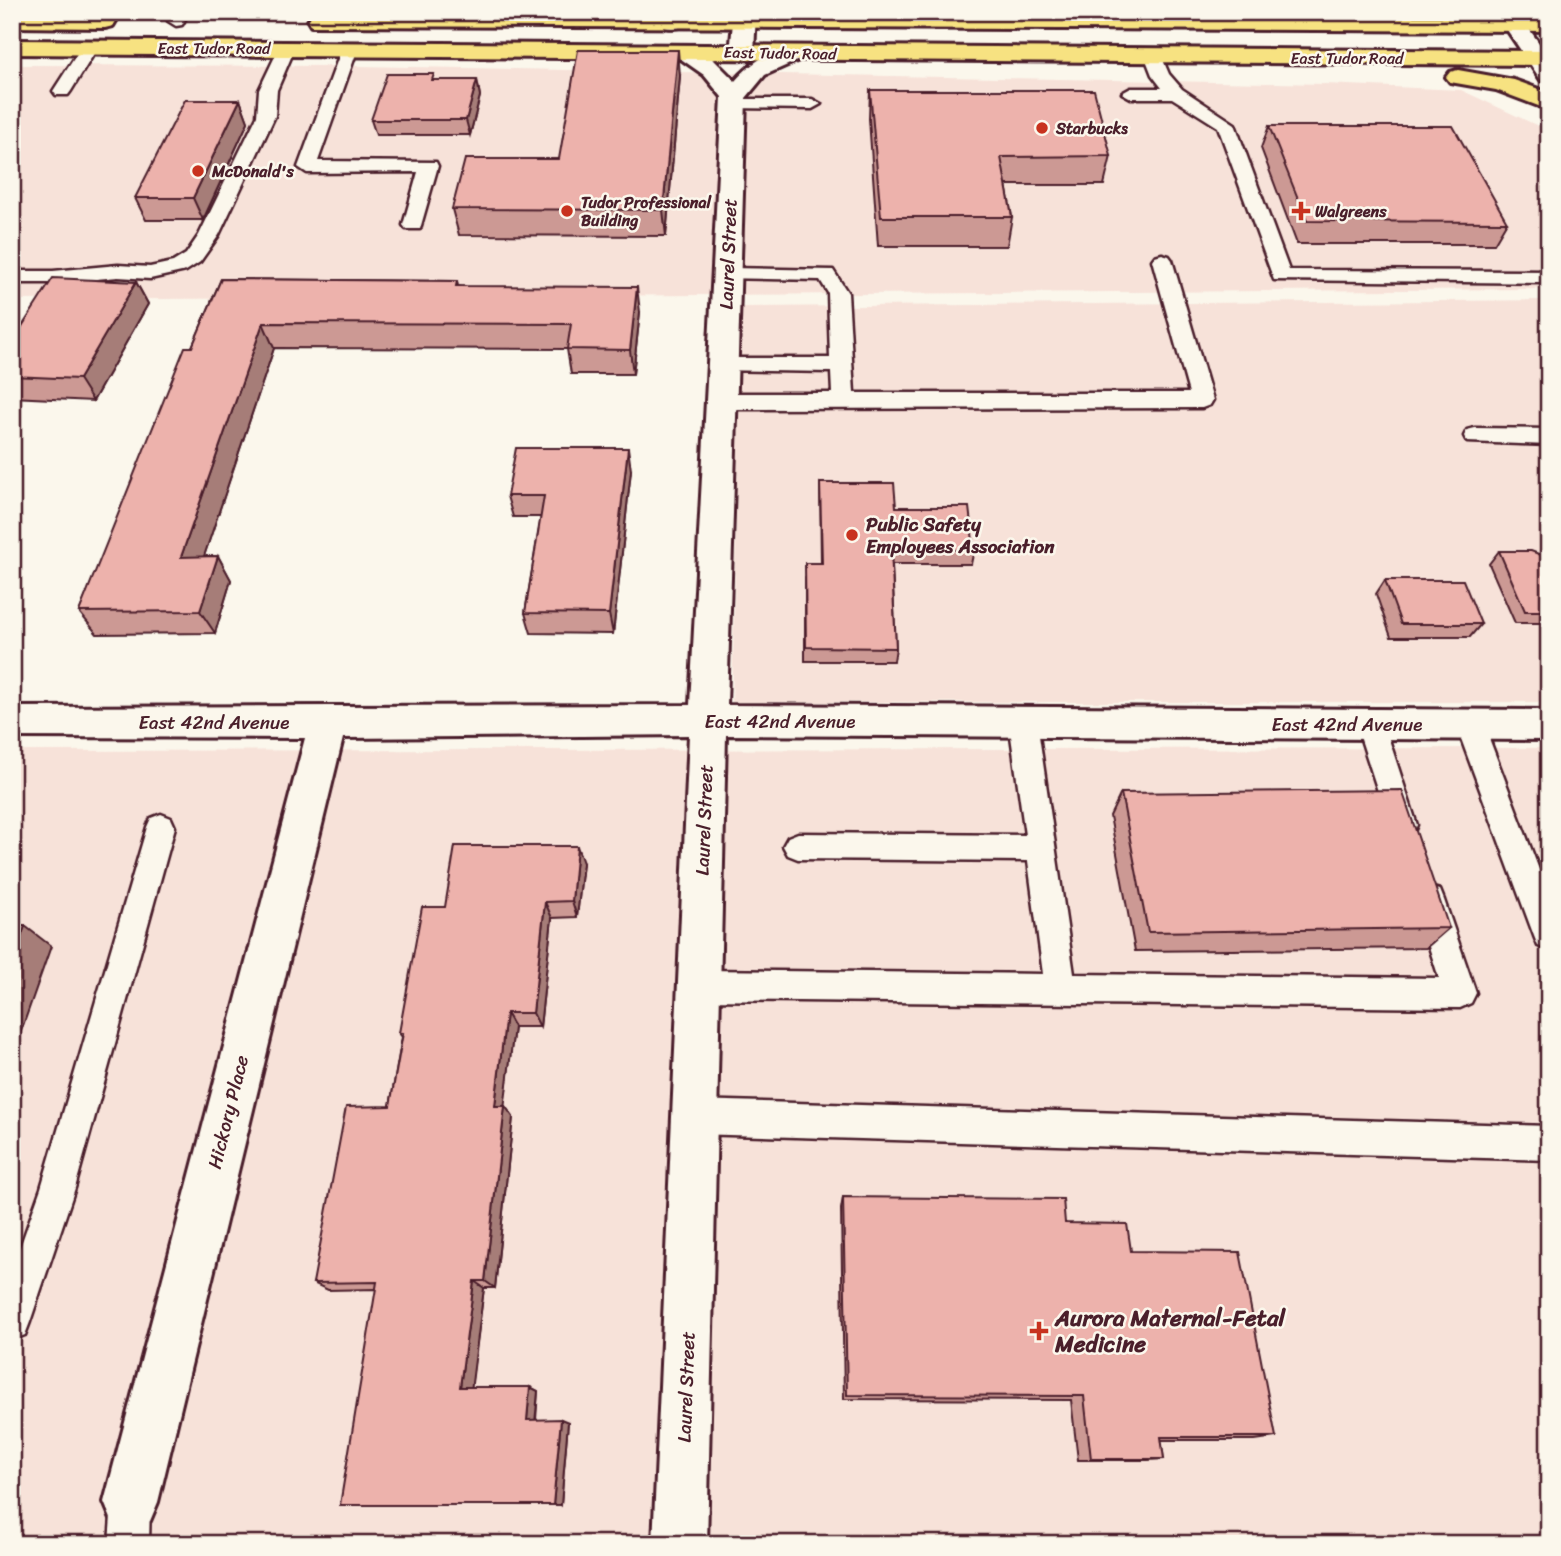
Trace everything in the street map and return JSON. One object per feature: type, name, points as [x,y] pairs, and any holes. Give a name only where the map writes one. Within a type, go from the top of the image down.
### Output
[{"type":"main road","points":[[1399,24],[1426,12]]},
{"type":"main road","name":"East Tudor Road","points":[[292,21],[673,22],[745,17],[1045,18],[1399,24],[1510,18],[1549,24]]},
{"type":"main road","name":"East Tudor Road","points":[[150,21],[186,18]]},
{"type":"main road","points":[[19,22],[124,21]]},
{"type":"main road","name":"East Tudor Road","points":[[12,47],[350,48],[1545,64]]},
{"type":"main road","points":[[1212,58],[1336,74],[1484,79],[1523,90],[1549,103]]},
{"type":"street","points":[[673,22],[701,12]]},
{"type":"street","points":[[743,53],[745,17]]},
{"type":"street","points":[[1510,18],[1545,64]]},
{"type":"street","points":[[683,52],[703,61],[716,72],[734,101],[757,70],[793,54]]},
{"type":"street","name":"Laurel Street","points":[[680,1544],[708,720],[734,101]]},
{"type":"street","name":"East 42nd Avenue","points":[[12,722],[708,720],[1549,725]]},
{"type":"street","name":"Hickory Place","points":[[130,1523],[328,723]]},
{"type":"lane","points":[[62,91],[90,47]]},
{"type":"lane","points":[[12,277],[53,277],[118,271],[150,273],[179,267],[193,258],[209,236],[266,117],[268,90],[287,48]]},
{"type":"lane","points":[[350,48],[307,167],[429,166],[413,225]]},
{"type":"lane","points":[[1154,57],[1161,75],[1175,93],[1226,124],[1281,276],[1549,277]]},
{"type":"lane","points":[[1131,93],[1175,93]]},
{"type":"lane","points":[[734,101],[812,104]]},
{"type":"lane","points":[[721,401],[1202,400],[1162,260]]},
{"type":"lane","points":[[727,274],[826,274],[838,293],[844,401]]},
{"type":"lane","points":[[723,365],[842,365]]},
{"type":"lane","points":[[1475,436],[1549,437]]},
{"type":"lane","points":[[1023,722],[1061,989]]},
{"type":"lane","points":[[699,985],[1460,993],[1370,724]]},
{"type":"lane","points":[[1470,725],[1549,936]]},
{"type":"lane","points":[[12,1322],[58,1188],[161,827]]},
{"type":"lane","points":[[798,846],[1041,848]]},
{"type":"lane","points":[[694,1117],[1549,1143]]},
{"type":"shaded area","points":[[12,65],[356,66],[1325,84],[1461,90],[1549,131],[1549,289],[12,300]]},
{"type":"shaded area","points":[[1549,300],[1549,702],[732,702],[741,307]]},
{"type":"shaded area","points":[[1549,748],[1549,1544],[12,1544],[12,751]]},
{"type":"building","points":[[578,50],[678,50],[663,210],[452,209],[465,159],[559,159]]},
{"type":"building","points":[[387,74],[434,74],[432,80],[477,80],[466,120],[371,120]]},
{"type":"building","points":[[870,90],[1094,90],[1111,156],[1001,157],[1012,217],[881,217]]},
{"type":"building","points":[[185,100],[240,100],[193,198],[135,198]]},
{"type":"building","name":"Walgreens","points":[[1269,126],[1453,126],[1507,222],[1307,221]]},
{"type":"building","points":[[53,278],[136,282],[79,379],[12,376],[12,342]]},
{"type":"building","points":[[221,279],[457,281],[456,286],[637,287],[630,350],[567,349],[571,324],[263,323],[181,557],[218,556],[200,611],[79,612],[185,347],[192,347]]},
{"type":"building","points":[[516,448],[628,448],[609,614],[525,613],[544,496],[507,496]]},
{"type":"building","points":[[820,483],[894,483],[896,507],[969,507],[974,550],[891,550],[896,648],[806,647],[805,563],[822,563]]},
{"type":"building","points":[[1499,551],[1531,551],[1549,558],[1549,611],[1525,611]]},
{"type":"building","points":[[1385,580],[1463,580],[1481,624],[1401,624]]},
{"type":"building","points":[[1402,790],[1449,928],[1148,932],[1121,793]]},
{"type":"building","points":[[455,846],[577,846],[572,901],[545,902],[533,1013],[506,1013],[495,1106],[505,1106],[485,1281],[474,1281],[460,1387],[530,1387],[527,1420],[561,1419],[553,1505],[340,1505],[377,1282],[313,1283],[346,1107],[390,1106],[403,1033],[399,1033],[422,907],[445,907]]},
{"type":"building","points":[[12,926],[25,926],[12,962]]},
{"type":"building","name":"Aurora Maternal-Fetal Medicine","points":[[843,1197],[1063,1199],[1065,1223],[1127,1224],[1131,1251],[1240,1252],[1276,1437],[1161,1437],[1164,1459],[1091,1459],[1084,1396],[847,1395]]},
{"type":"place","name":"Starbucks","points":[[1042,128]]},
{"type":"place","name":"McDonald's","points":[[198,171]]},
{"type":"place","name":"Tudor Professional Building","points":[[567,211]]},
{"type":"place","name":"Walgreens","points":[[1301,211]]},
{"type":"place","name":"Public Safety Employees Association","points":[[852,535]]},
{"type":"place","name":"Aurora Maternal-Fetal Medicine","points":[[1039,1331]]}]
